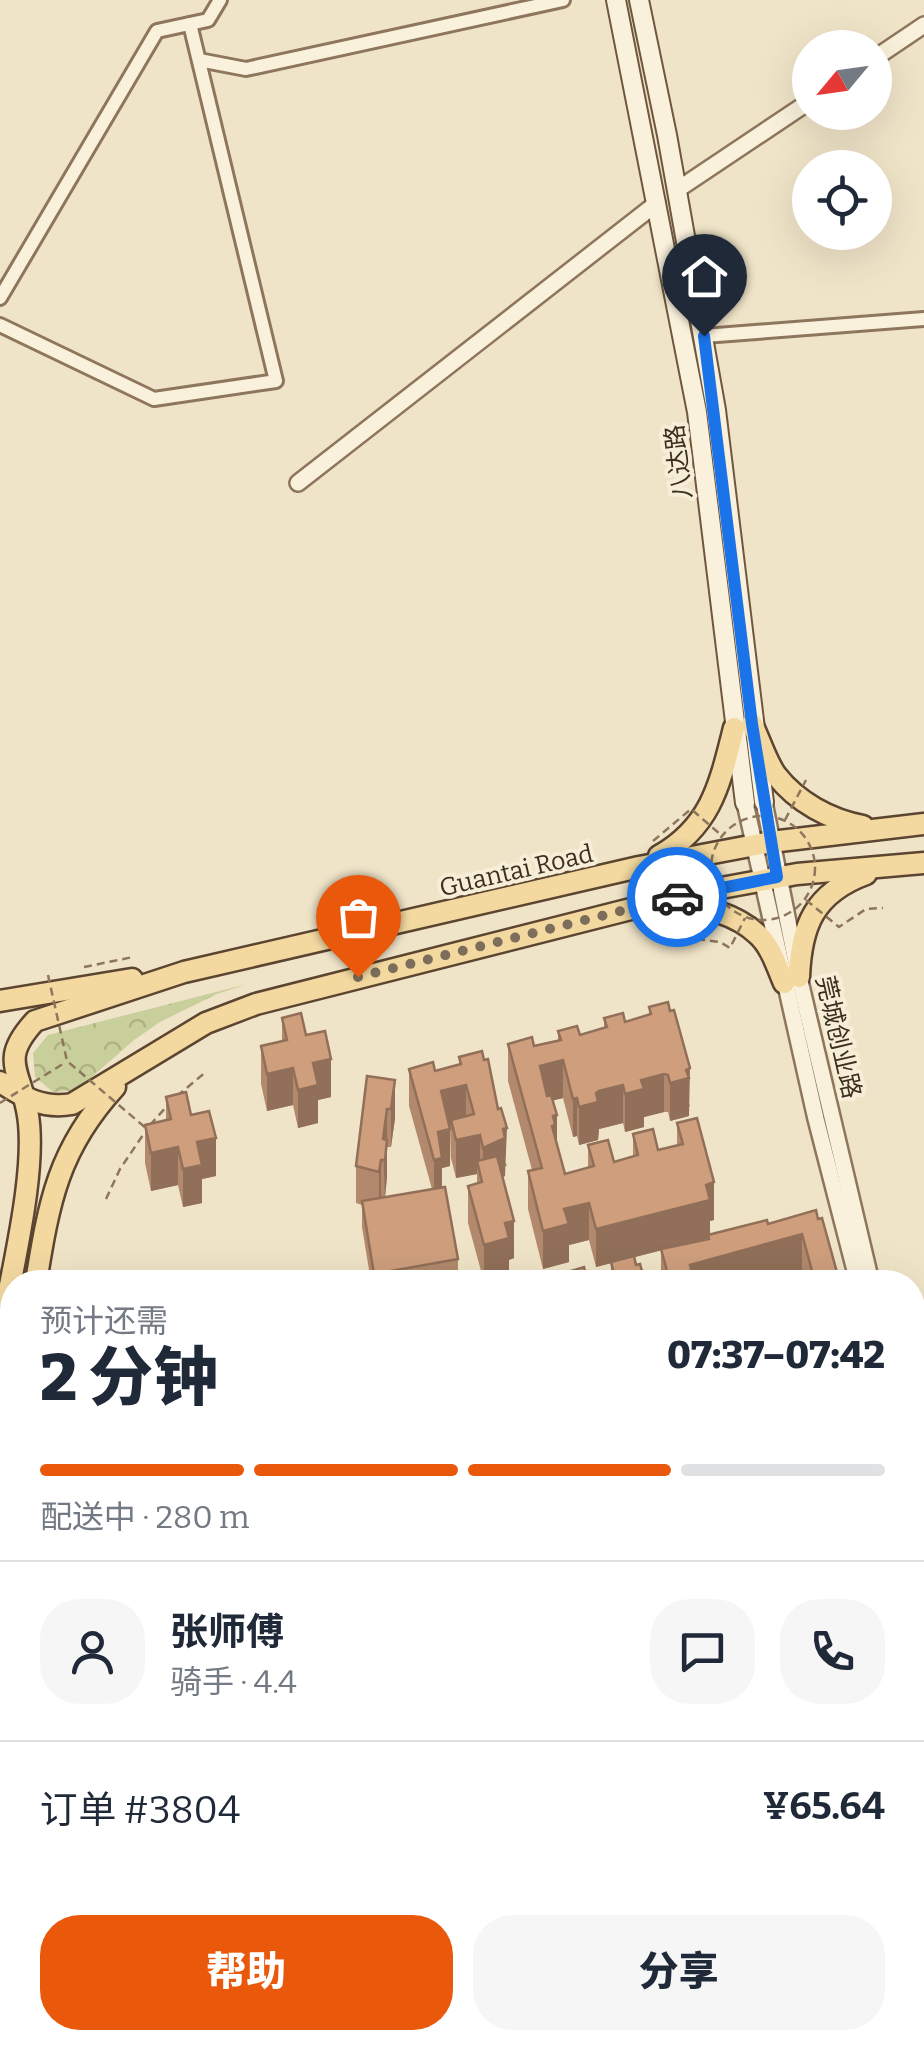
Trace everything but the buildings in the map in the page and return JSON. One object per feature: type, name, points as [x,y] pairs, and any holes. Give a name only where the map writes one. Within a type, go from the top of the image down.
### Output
[{"type":"main road","name":"八达路","points":[[616,0],[698,412],[754,803]]},
{"type":"main road","name":"八达路","points":[[639,0],[704,336],[744,726]]},
{"type":"main road","points":[[744,726],[775,774],[804,802],[849,824],[880,829]]},
{"type":"main road","points":[[640,867],[680,844],[698,826],[718,790],[744,726]]},
{"type":"main road","name":"Guantai Road","points":[[23,1097],[12,1073],[12,1051],[36,1021],[184,972],[640,867],[762,844],[924,824]]},
{"type":"main road","points":[[0,1084],[38,1104],[72,1104],[206,1023],[256,1004],[644,904],[769,878],[924,863]]},
{"type":"main road","points":[[792,980],[806,924],[829,894],[854,878],[886,867]]},
{"type":"main road","points":[[644,904],[700,906],[730,918],[757,934],[792,980]]},
{"type":"main road","points":[[0,1000],[184,972]]},
{"type":"main road","points":[[38,1270],[48,1208],[70,1149],[88,1116],[130,1071]]},
{"type":"main road","points":[[0,1084],[29,1154]]},
{"type":"main road","points":[[11,1270],[29,1154],[23,1097]]},
{"type":"street","points":[[0,298],[158,30],[208,20],[220,0]]},
{"type":"street","points":[[199,60],[246,69],[563,0]]},
{"type":"street","points":[[0,325],[154,399],[276,381],[190,24]]},
{"type":"street","points":[[892,47],[924,25]]},
{"type":"street","points":[[677,190],[792,113]]},
{"type":"street","points":[[298,483],[658,203]]},
{"type":"street","points":[[704,336],[924,320]]},
{"type":"street","name":"莞城创业路","points":[[754,803],[855,1270]]},
{"type":"street","name":"莞城创业路","points":[[792,980],[869,1270]]},
{"type":"path","points":[[784,821],[806,780]]},
{"type":"path","points":[[652,840],[690,809],[722,836]]},
{"type":"path","points":[[750,817],[784,821],[807,840],[814,860],[813,880],[804,898],[783,916],[761,920],[745,916],[716,890],[712,861],[722,836],[750,817]]},
{"type":"path","points":[[804,898],[839,927],[866,910],[883,908]]},
{"type":"path","points":[[698,938],[730,948],[745,916]]},
{"type":"path","points":[[48,976],[67,1061],[147,1130]]},
{"type":"path","points":[[0,1103],[67,1061]]},
{"type":"path","points":[[106,1198],[147,1130],[206,1071]]},
{"type":"green space","points":[[247,984],[160,1022],[77,1090],[53,1092],[35,1077],[33,1053],[48,1035]]},
{"type":"way so far","points":[[358,977],[677,897]]},
{"type":"route","points":[[677,897],[777,877],[752,724],[704,336]]}]
